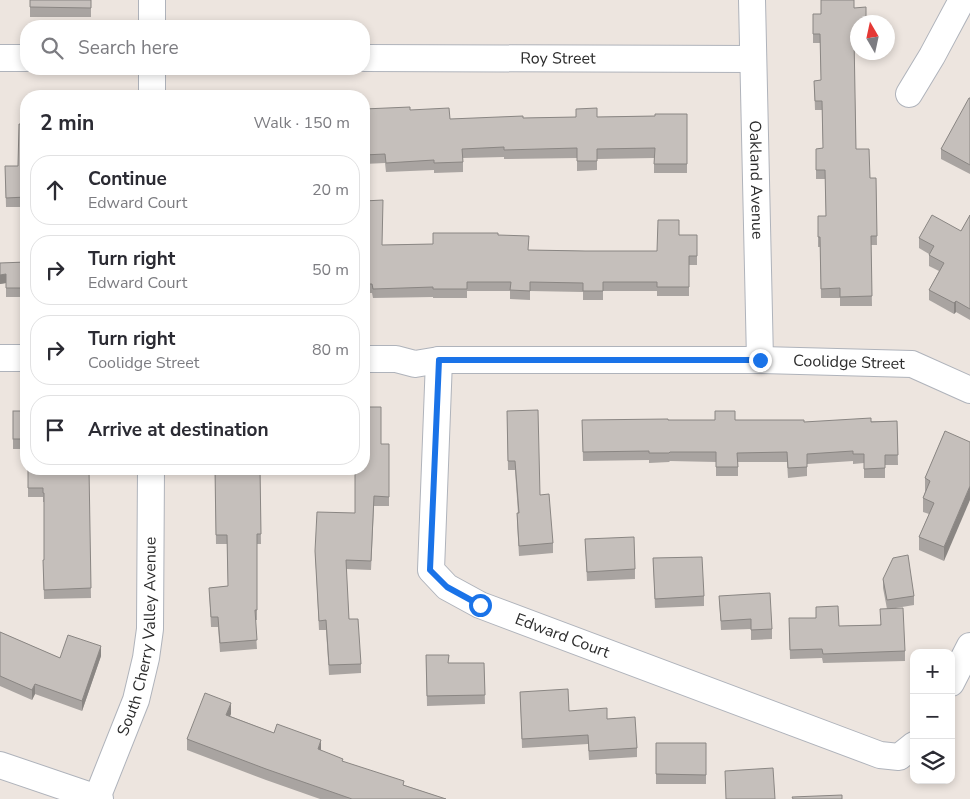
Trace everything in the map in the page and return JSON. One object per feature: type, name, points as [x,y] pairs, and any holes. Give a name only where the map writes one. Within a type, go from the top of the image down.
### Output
[{"type":"street","points":[[152,0],[152,20]]},
{"type":"street","name":"Oakland Avenue","points":[[752,0],[760,360]]},
{"type":"street","points":[[909,94],[962,0]]},
{"type":"street","points":[[0,58],[20,58]]},
{"type":"street","name":"Roy Street","points":[[370,58],[753,59]]},
{"type":"street","points":[[152,75],[152,90]]},
{"type":"street","points":[[0,358],[20,358]]},
{"type":"street","name":"Coolidge Street","points":[[370,359],[396,359],[415,364],[439,360],[760,360],[912,364],[970,390]]},
{"type":"street","name":"Edward Court","points":[[439,360],[430,570],[447,587],[480,605],[880,755],[906,751]]},
{"type":"street","name":"South Cherry Valley Avenue","points":[[98,799],[136,700],[146,658],[150,629],[151,475]]},
{"type":"street","points":[[955,675],[970,646]]},
{"type":"street","points":[[0,765],[56,791],[98,799]]},
{"type":"building","points":[[30,0],[91,0],[91,8],[30,7]]},
{"type":"building","points":[[821,0],[854,0],[854,8],[866,7],[866,15],[850,15],[850,60],[854,60],[856,149],[869,149],[870,178],[876,178],[877,236],[871,236],[872,296],[840,297],[840,288],[821,289],[818,216],[826,216],[825,170],[816,170],[816,149],[823,148],[822,101],[815,101],[814,81],[821,80],[820,34],[813,34],[813,14],[821,14]]},
{"type":"building","points":[[970,98],[970,165],[941,149]]},
{"type":"building","points":[[410,107],[410,110],[449,108],[450,119],[523,116],[523,118],[576,117],[576,109],[597,108],[597,117],[687,114],[687,164],[654,164],[655,148],[597,149],[597,161],[577,161],[577,148],[504,150],[504,147],[462,149],[463,162],[434,163],[434,160],[386,163],[385,154],[370,155],[370,109]]},
{"type":"building","points":[[20,124],[20,197],[6,198],[5,166],[18,166]]},
{"type":"building","points":[[383,200],[382,245],[433,244],[433,233],[498,233],[498,235],[529,236],[528,250],[657,251],[658,220],[679,220],[679,235],[697,235],[697,256],[689,256],[689,287],[657,287],[657,282],[603,282],[603,291],[583,291],[583,283],[530,282],[530,291],[510,290],[511,282],[467,282],[467,289],[433,289],[433,287],[373,289],[372,284],[370,284],[370,201]]},
{"type":"building","points":[[932,215],[961,231],[970,215],[970,309],[929,290],[944,263],[929,255],[934,246],[919,238]]},
{"type":"building","points":[[20,262],[20,288],[6,288],[6,274],[0,275],[0,263]]},
{"type":"building","points":[[370,407],[381,407],[381,444],[389,444],[389,497],[374,496],[371,561],[346,560],[349,619],[358,619],[361,664],[329,665],[326,620],[319,621],[315,551],[317,512],[355,513],[355,475],[370,475]]},
{"type":"building","points":[[538,410],[540,495],[549,494],[553,543],[519,546],[517,513],[519,513],[515,461],[508,461],[507,411]]},
{"type":"building","points":[[13,411],[20,411],[20,439],[13,439]]},
{"type":"building","points":[[715,411],[735,411],[735,420],[804,420],[804,422],[871,418],[871,422],[897,421],[898,455],[885,455],[885,468],[864,469],[864,454],[853,454],[853,451],[807,454],[807,467],[788,468],[787,452],[737,453],[738,467],[716,467],[716,452],[583,452],[582,420],[715,420]]},
{"type":"building","points":[[945,431],[970,442],[970,486],[944,547],[919,537],[934,503],[923,498],[930,481],[925,478]]},
{"type":"building","points":[[28,475],[89,475],[91,588],[44,590],[44,493],[43,488],[28,488]]},
{"type":"building","points":[[215,475],[260,475],[261,534],[257,534],[257,610],[255,610],[257,640],[220,643],[218,617],[211,617],[209,588],[228,586],[227,535],[216,535]]},
{"type":"building","points":[[634,537],[635,569],[587,572],[585,539]]},
{"type":"building","points":[[908,555],[914,596],[887,600],[883,579],[893,558]]},
{"type":"building","points":[[702,557],[704,596],[655,599],[653,558]]},
{"type":"building","points":[[770,593],[772,629],[751,630],[751,619],[721,621],[719,596]]},
{"type":"building","points":[[838,606],[839,626],[881,625],[880,609],[903,608],[905,651],[823,654],[822,649],[790,650],[789,618],[816,618],[816,607]]},
{"type":"building","points":[[0,632],[60,658],[68,635],[101,646],[82,701],[35,684],[32,690],[0,676]]},
{"type":"building","points":[[426,655],[449,655],[448,663],[484,663],[485,695],[427,696]]},
{"type":"building","points":[[568,689],[569,711],[607,708],[607,719],[635,717],[637,748],[589,751],[588,735],[522,739],[520,692]]},
{"type":"building","points":[[205,693],[231,703],[226,715],[274,733],[277,724],[321,740],[318,749],[343,759],[342,761],[404,781],[403,785],[446,799],[352,799],[187,739]]},
{"type":"building","points":[[656,743],[706,743],[706,775],[656,774]]},
{"type":"building","points":[[773,768],[775,799],[726,799],[725,771]]},
{"type":"building","points":[[842,795],[842,799],[793,799],[792,797]]},
{"type":"route","points":[[480,605],[447,587],[430,570],[439,360],[760,360]]}]
